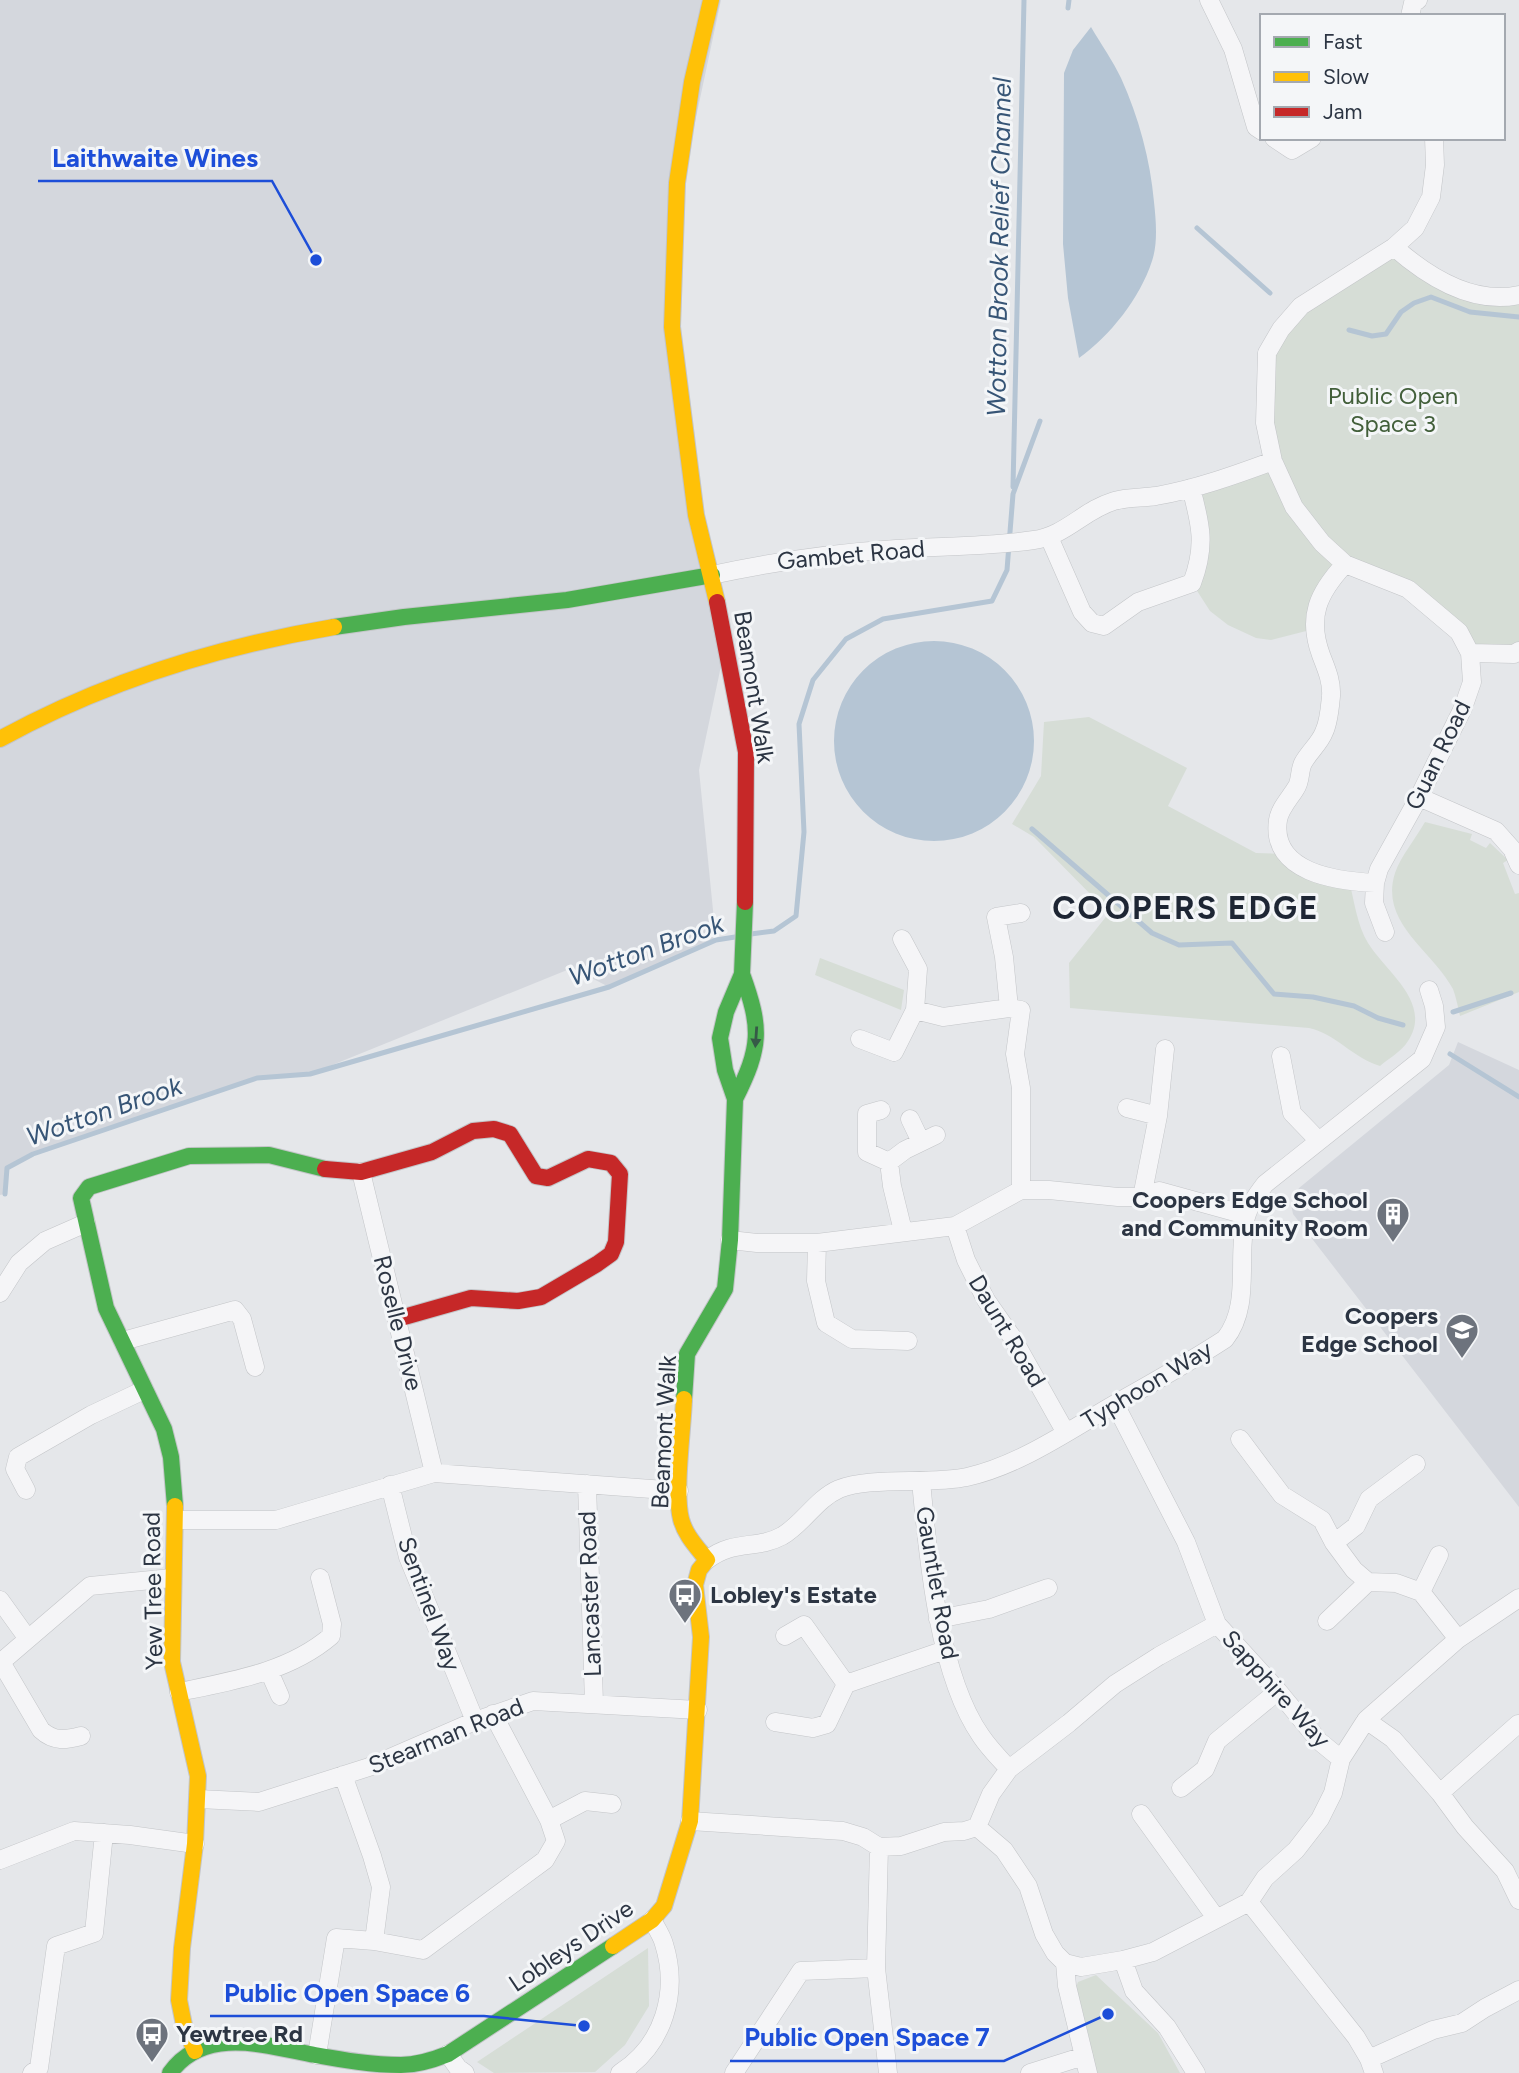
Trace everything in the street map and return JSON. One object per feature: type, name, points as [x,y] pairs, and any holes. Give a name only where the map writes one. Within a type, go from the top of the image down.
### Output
[{"type":"street","name":"Beamont Walk","points":[[707,1560],[686,1533],[680,1517],[679,1491],[687,1353],[725,1289],[730,1240],[735,1099],[725,1070],[720,1038],[726,1012],[743,966],[746,911],[746,752],[712,575],[696,515],[671,327],[677,183],[692,82],[711,0]]},
{"type":"street","points":[[1209,0],[1233,49],[1256,127],[1260,130]]},
{"type":"street","points":[[1276,140],[1292,150],[1309,140]]},
{"type":"street","points":[[1434,140],[1432,197],[1415,228],[1394,247],[1301,306],[1280,329],[1267,353],[1265,423],[1273,461],[1294,507],[1322,543],[1345,564],[1408,589],[1459,632],[1470,653],[1514,654],[1519,651]]},
{"type":"street","points":[[1394,247],[1409,260],[1445,282],[1480,296],[1505,298],[1519,295]]},
{"type":"street","points":[[1191,488],[1200,522],[1202,545],[1199,565],[1192,583],[1138,602],[1104,626],[1092,623],[1082,612],[1041,539],[1115,501],[1191,488],[1273,461]]},
{"type":"street","name":"Gambet Road","points":[[712,575],[770,562],[894,549],[1041,539]]},
{"type":"street","points":[[1345,564],[1332,577],[1315,612],[1314,629],[1330,679],[1331,694],[1325,732],[1302,765],[1298,785],[1278,818],[1278,836],[1285,854],[1309,873],[1375,883],[1374,903],[1385,932]]},
{"type":"street","points":[[0,739],[86,696],[160,668],[282,637],[368,622],[650,589],[712,575]]},
{"type":"street","name":"Guan Road","points":[[1375,883],[1463,708],[1472,682],[1470,653]]},
{"type":"street","points":[[1419,797],[1496,831],[1512,849],[1519,865]]},
{"type":"street","points":[[1009,1008],[1004,957],[996,916],[1021,914]]},
{"type":"street","points":[[860,1039],[894,1052],[915,1010],[918,970],[902,939]]},
{"type":"street","name":"Beamont Walk","points":[[735,1099],[750,1071],[758,1038],[756,1010],[743,966]]},
{"type":"street","name":"Typhoon Way","points":[[707,1560],[730,1546],[763,1543],[782,1536],[817,1504],[839,1489],[865,1484],[966,1477],[1036,1450],[1225,1339],[1233,1329],[1240,1305],[1246,1214],[1265,1184],[1422,1059],[1436,1027],[1429,990]]},
{"type":"street","points":[[915,1010],[943,1017],[1009,1008],[1021,1010],[1015,1054],[1021,1088],[1021,1190]]},
{"type":"street","points":[[1142,1197],[1158,1116],[1165,1049]]},
{"type":"street","points":[[1281,1056],[1292,1113],[1318,1140]]},
{"type":"street","points":[[1127,1108],[1158,1116]]},
{"type":"street","points":[[881,1110],[867,1114],[867,1152],[889,1162]]},
{"type":"street","points":[[889,1162],[929,1139],[910,1119]]},
{"type":"street","points":[[361,1172],[432,1152],[473,1131],[494,1129],[510,1134],[537,1176],[548,1178],[588,1159],[611,1163],[620,1174],[616,1242],[611,1254],[541,1297],[517,1301],[471,1298],[397,1319]]},
{"type":"street","name":"Yew Tree Road","points":[[195,2051],[184,2025],[179,2000],[182,1948],[195,1844],[198,1776],[172,1662],[172,1578],[176,1520],[171,1457],[164,1429],[106,1308],[80,1198],[89,1187],[189,1156],[269,1155],[321,1169],[361,1172]]},
{"type":"street","points":[[889,1162],[903,1231]]},
{"type":"street","name":"Roselle Drive","points":[[361,1172],[434,1473]]},
{"type":"street","points":[[730,1240],[817,1243],[955,1226],[1021,1190],[1049,1189],[1118,1197],[1142,1197],[1160,1191],[1246,1214]]},
{"type":"street","points":[[0,1293],[19,1263],[45,1241],[86,1223]]},
{"type":"street","name":"Daunt Road","points":[[955,1226],[966,1260],[986,1300],[1012,1337],[1066,1433]]},
{"type":"street","points":[[817,1243],[816,1281],[826,1323],[852,1339],[908,1341]]},
{"type":"street","points":[[123,1341],[235,1310],[242,1319],[255,1367]]},
{"type":"street","points":[[26,1490],[15,1469],[18,1457],[91,1415],[144,1390]]},
{"type":"street","name":"Sapphire Way","points":[[1115,1404],[1186,1542],[1217,1624],[1319,1741],[1341,1759],[1366,1720],[1394,1739],[1465,1827],[1505,1871],[1519,1900]]},
{"type":"street","points":[[1240,1439],[1282,1495],[1322,1520],[1334,1544],[1354,1570],[1368,1582],[1396,1583],[1421,1592],[1458,1639]]},
{"type":"street","points":[[1334,1544],[1356,1526],[1369,1499],[1416,1464]]},
{"type":"street","name":"Lancaster Road","points":[[176,1520],[275,1520],[434,1473],[679,1491]]},
{"type":"street","name":"Gauntlet Road","points":[[921,1481],[938,1619],[945,1650],[965,1708],[981,1736],[1009,1769]]},
{"type":"street","name":"Lancaster Road","points":[[587,1484],[594,1703]]},
{"type":"street","name":"Sentinel Way","points":[[390,1485],[408,1557],[475,1721]]},
{"type":"street","points":[[1421,1592],[1439,1555]]},
{"type":"street","name":"Lobleys Drive","points":[[170,2073],[195,2051],[217,2043],[235,2042],[317,2055],[375,2068],[432,2060],[448,2054],[652,1920],[664,1906],[690,1821],[701,1637],[695,1585],[699,1570],[707,1560]]},
{"type":"street","points":[[81,1736],[57,1740],[47,1736],[0,1663],[90,1586],[172,1578]]},
{"type":"street","points":[[179,1692],[262,1674],[322,1644],[331,1636],[332,1624],[320,1578]]},
{"type":"street","points":[[1327,1621],[1368,1582]]},
{"type":"street","points":[[938,1619],[989,1609],[1048,1588]]},
{"type":"street","points":[[1366,1720],[1458,1639],[1519,1598]]},
{"type":"street","points":[[0,1600],[28,1639]]},
{"type":"street","points":[[785,1636],[806,1618],[846,1684]]},
{"type":"street","points":[[977,1827],[990,1794],[1009,1769],[1115,1684],[1217,1624]]},
{"type":"street","points":[[775,1722],[813,1728],[827,1724],[846,1684],[945,1650]]},
{"type":"street","points":[[269,1671],[280,1696]]},
{"type":"street","points":[[1181,1788],[1205,1769],[1217,1741],[1278,1691]]},
{"type":"street","name":"Stearman Road","points":[[198,1800],[259,1801],[369,1767],[475,1721],[533,1701],[698,1710]]},
{"type":"street","points":[[317,2055],[337,1938],[374,1941],[423,1950],[545,1860],[556,1841],[549,1820],[493,1714]]},
{"type":"street","points":[[1440,1793],[1518,1724]]},
{"type":"street","points":[[977,1827],[1004,1850],[1028,1886],[1044,1934],[1055,1954],[1065,1963],[1081,1967],[1123,1960],[1153,1952],[1249,1902],[1265,1878],[1296,1850],[1320,1819],[1333,1793],[1341,1759]]},
{"type":"street","points":[[343,1774],[381,1887],[374,1941]]},
{"type":"street","points":[[549,1820],[585,1801],[612,1804]]},
{"type":"street","points":[[1141,1814],[1216,1918]]},
{"type":"street","points":[[690,1821],[843,1831],[863,1837],[879,1847],[901,1846],[944,1832],[977,1827]]},
{"type":"street","points":[[0,1860],[74,1831],[195,1844]]},
{"type":"street","points":[[32,2073],[39,2068],[56,1946],[94,1933],[104,1833]]},
{"type":"street","points":[[879,1847],[876,1968],[888,2073]]},
{"type":"street","points":[[1249,1902],[1356,2037],[1372,2066],[1433,2030],[1462,2023],[1519,1990]]},
{"type":"street","points":[[620,2073],[646,2051],[665,2018],[670,1990],[664,1944],[652,1920]]},
{"type":"street","points":[[1123,1960],[1134,1992],[1167,2026],[1196,2073]]},
{"type":"street","points":[[1030,2073],[1086,2065],[1067,1986],[1065,1963]]},
{"type":"street","points":[[734,2073],[801,1971],[876,1968]]},
{"type":"street","points":[[448,2054],[458,2068],[466,2073]]},
{"type":"shaded area","points":[[0,0],[721,0],[674,221],[683,423],[725,647],[699,770],[716,940],[609,987],[572,968],[310,1074],[257,1078],[33,1154],[7,1168],[5,1194],[0,1195]]},
{"type":"shaded area","name":"Coopers Edge School","points":[[1458,1042],[1519,1070],[1519,1507],[1293,1214],[1291,1204],[1299,1188],[1449,1065]]},
{"type":"green space","name":"Public Open Space 3","points":[[1394,247],[1445,282],[1519,295],[1519,651],[1470,653],[1408,589],[1345,564],[1314,629],[1271,640],[1256,638],[1228,625],[1210,611],[1192,583],[1199,565],[1191,488],[1273,461],[1267,353],[1281,329]]},
{"type":"green space","points":[[1089,717],[1187,768],[1168,806],[1256,853],[1285,854],[1349,880],[1364,936],[1411,1001],[1415,1014],[1414,1027],[1402,1048],[1380,1066],[1361,1058],[1328,1035],[1309,1028],[1070,1008],[1069,963],[1109,913],[1034,837],[1012,824],[1041,776],[1044,722]]},
{"type":"green space","points":[[1425,822],[1472,834],[1470,840],[1486,848],[1490,843],[1508,860],[1503,863],[1515,894],[1519,893],[1519,992],[1460,1016],[1453,989],[1410,936],[1394,907],[1392,891],[1395,873]]},
{"type":"green space","points":[[820,958],[904,990],[901,1010],[815,975]]},
{"type":"green space","points":[[648,1948],[649,2006],[625,2045],[595,2072],[494,2073],[477,2062]]},
{"type":"green space","points":[[1096,1975],[1158,2033],[1180,2073],[1096,2073],[1073,1995],[1078,1982]]},
{"type":"water","points":[[1091,27],[1121,78],[1138,123],[1152,186],[1156,239],[1147,275],[1132,302],[1102,339],[1079,358],[1068,298],[1063,244],[1064,73],[1073,50]]},
{"type":"water","points":[[934,641],[954,643],[972,649],[1005,670],[1026,703],[1032,721],[1032,761],[1026,779],[1005,812],[972,833],[954,839],[934,841],[914,839],[896,833],[863,812],[842,779],[836,761],[834,741],[836,721],[842,703],[863,670],[896,649],[914,643]]},
{"type":"waterway","name":"Wotton Brook Relief Channel","points":[[1013,487],[1024,0]]},
{"type":"waterway","name":"Wotton Brook","points":[[1068,8],[1069,0]]},
{"type":"waterway","points":[[1197,228],[1270,293]]},
{"type":"waterway","points":[[1349,330],[1372,336],[1386,334],[1401,312],[1414,303],[1431,297],[1470,312],[1519,317]]},
{"type":"waterway","name":"Wotton Brook","points":[[751,934],[774,931],[796,916],[804,832],[799,724],[813,680],[846,639],[883,619],[992,601],[1007,570],[1013,494],[1040,421]]},
{"type":"waterway","points":[[1032,829],[1152,933],[1179,945],[1232,943],[1274,994],[1313,997],[1354,1006],[1378,1018],[1403,1025]]},
{"type":"waterway","name":"Wotton Brook","points":[[5,1194],[7,1168],[33,1154],[257,1078],[310,1074],[609,987],[716,940],[735,937]]},
{"type":"waterway","points":[[1453,1012],[1511,993]]},
{"type":"waterway","points":[[1450,1054],[1519,1097]]},
{"type":"traffic: fast","points":[[334,627],[567,600],[712,575]]},
{"type":"traffic: fast","points":[[684,1399],[687,1354],[725,1289],[730,1240],[735,1099],[725,1070],[720,1038],[726,1012],[742,974],[745,902]]},
{"type":"traffic: fast","points":[[735,1099],[750,1065],[756,1038],[753,1009],[742,974]]},
{"type":"traffic: fast","points":[[175,1506],[171,1457],[164,1429],[106,1308],[81,1198],[89,1187],[189,1156],[269,1155],[325,1169]]},
{"type":"traffic: fast","points":[[170,2073],[184,2058],[201,2049],[238,2043],[379,2064],[407,2065],[431,2060],[448,2054],[613,1946]]},
{"type":"traffic: slow","points":[[711,0],[692,82],[677,183],[672,327],[696,515],[717,602]]},
{"type":"traffic: slow","points":[[0,739],[80,700],[162,669],[247,645],[334,627]]},
{"type":"traffic: slow","points":[[613,1946],[652,1920],[664,1906],[690,1821],[701,1637],[695,1585],[699,1570],[707,1560],[685,1530],[679,1507],[684,1399]]},
{"type":"traffic: slow","points":[[175,1506],[172,1662],[198,1776],[195,1844],[182,1948],[179,2000],[184,2025],[195,2051]]},
{"type":"traffic: jam","points":[[717,602],[746,752],[745,902]]},
{"type":"traffic: jam","points":[[325,1169],[361,1172],[432,1152],[473,1131],[494,1129],[510,1134],[536,1176],[548,1178],[588,1159],[611,1163],[620,1174],[616,1242],[611,1254],[597,1264],[541,1297],[518,1301],[471,1298],[397,1319]]},
{"type":"place","name":"Laithwaite Wines","points":[[316,260]]},
{"type":"place","name":"Coopers Edge School and Community Room","points":[[1393,1244]]},
{"type":"place","name":"Coopers Edge School","points":[[1462,1360]]},
{"type":"place","name":"Lobley's Estate","points":[[685,1625]]},
{"type":"place","name":"Public Open Space 7","points":[[1108,2014]]},
{"type":"place","name":"Public Open Space 6","points":[[584,2026]]},
{"type":"place","name":"Yewtree Rd","points":[[152,2064]]},
{"type":"district","name":"COOPERS EDGE","points":[[1186,908]]}]
